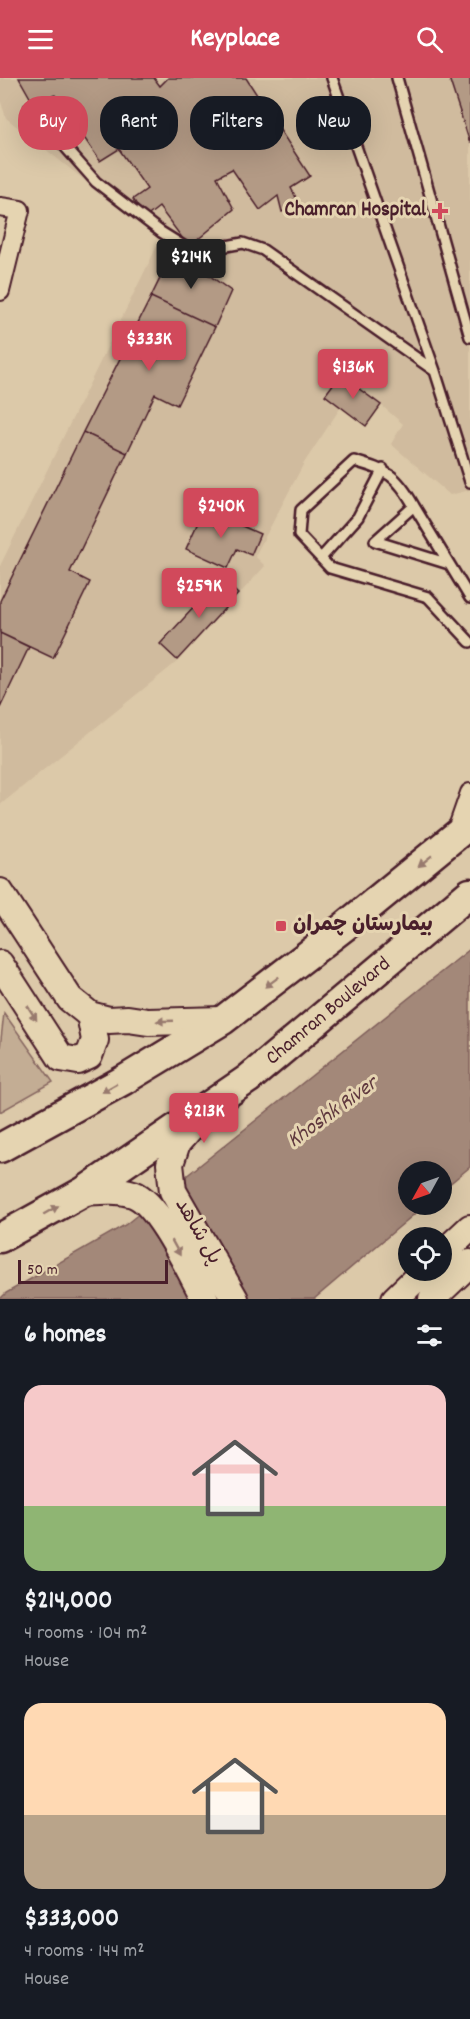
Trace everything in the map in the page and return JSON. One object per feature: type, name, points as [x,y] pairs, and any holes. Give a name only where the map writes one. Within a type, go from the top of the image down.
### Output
[{"type":"main road","points":[[0,1148],[124,1080],[223,1020],[336,933],[463,830]]},
{"type":"main road","points":[[0,892],[70,999],[90,1014],[109,1020],[128,1019],[148,1022],[223,1020]]},
{"type":"main road","name":"Chamran Boulevard","points":[[0,1238],[83,1192],[248,1079],[470,893]]},
{"type":"main road","points":[[0,964],[61,1058],[78,1061],[90,1056],[95,1040],[90,1014]]},
{"type":"main road","name":"پل شاهد","points":[[213,1103],[177,1143],[170,1164],[171,1179],[173,1191],[235,1299]]},
{"type":"main road","name":"پل شاهد","points":[[83,1192],[114,1190],[134,1194],[144,1199],[156,1211],[205,1299]]},
{"type":"main road","points":[[452,1245],[470,1228]]},
{"type":"main road","points":[[432,1299],[470,1263]]},
{"type":"main road","points":[[395,1299],[414,1281]]},
{"type":"street","points":[[0,207],[20,210],[0,291]]},
{"type":"street","points":[[463,830],[470,793]]},
{"type":"lane","points":[[332,78],[435,371],[470,482]]},
{"type":"lane","points":[[397,78],[470,337]]},
{"type":"lane","points":[[68,150],[96,182],[161,232],[193,252],[243,243],[263,250],[435,371]]},
{"type":"lane","points":[[470,598],[403,485],[382,469],[354,461],[301,510],[299,535],[330,568],[428,597],[470,642]]},
{"type":"lane","points":[[321,558],[358,517],[382,469]]},
{"type":"lane","points":[[414,506],[375,542],[449,564]]},
{"type":"shaded area","points":[[0,78],[470,78],[470,490],[450,495],[391,444],[403,424],[381,405],[366,426],[341,407],[304,463],[255,556],[265,566],[178,661],[0,805],[0,566],[160,240],[46,150],[88,150],[88,96],[18,96],[18,128],[6,118],[0,99]]},
{"type":"shaded area","points":[[4,1013],[53,1082],[0,1112],[0,1048]]},
{"type":"water","name":"Khoshk River","points":[[470,949],[470,1167],[452,1182],[452,1161],[398,1161],[398,1215],[413,1215],[314,1299],[0,1299],[6,1293],[125,1225]]},
{"type":"building","points":[[19,78],[154,78],[160,86],[168,78],[246,78],[258,96],[190,96],[190,150],[284,150],[284,136],[310,176],[291,188],[300,205],[282,212],[278,196],[260,210],[232,169],[217,177],[234,209],[189,247],[159,207],[145,218],[133,199],[147,189],[120,150],[178,150],[178,96],[100,96],[100,150],[117,150],[100,161],[88,143],[88,96],[29,96]]},
{"type":"building","points":[[449,78],[470,78],[470,143]]},
{"type":"building","points":[[174,250],[231,291],[215,327],[151,297]]},
{"type":"building","points":[[151,297],[215,327],[177,405],[155,394],[127,453],[83,432]]},
{"type":"building","points":[[340,375],[381,405],[366,426],[325,395]]},
{"type":"building","points":[[83,432],[127,453],[70,572],[90,582],[53,658],[0,633],[0,601]]},
{"type":"building","points":[[204,509],[260,534],[251,555],[237,549],[228,568],[186,549]]},
{"type":"building","points":[[221,578],[238,594],[177,660],[160,644]]},
{"type":"building","points":[[0,633],[29,647],[0,708]]},
{"type":"place","name":"Chamran Hospital","points":[[440,211]]},
{"type":"place","name":"بیمارستان چمران","points":[[281,926]]}]
